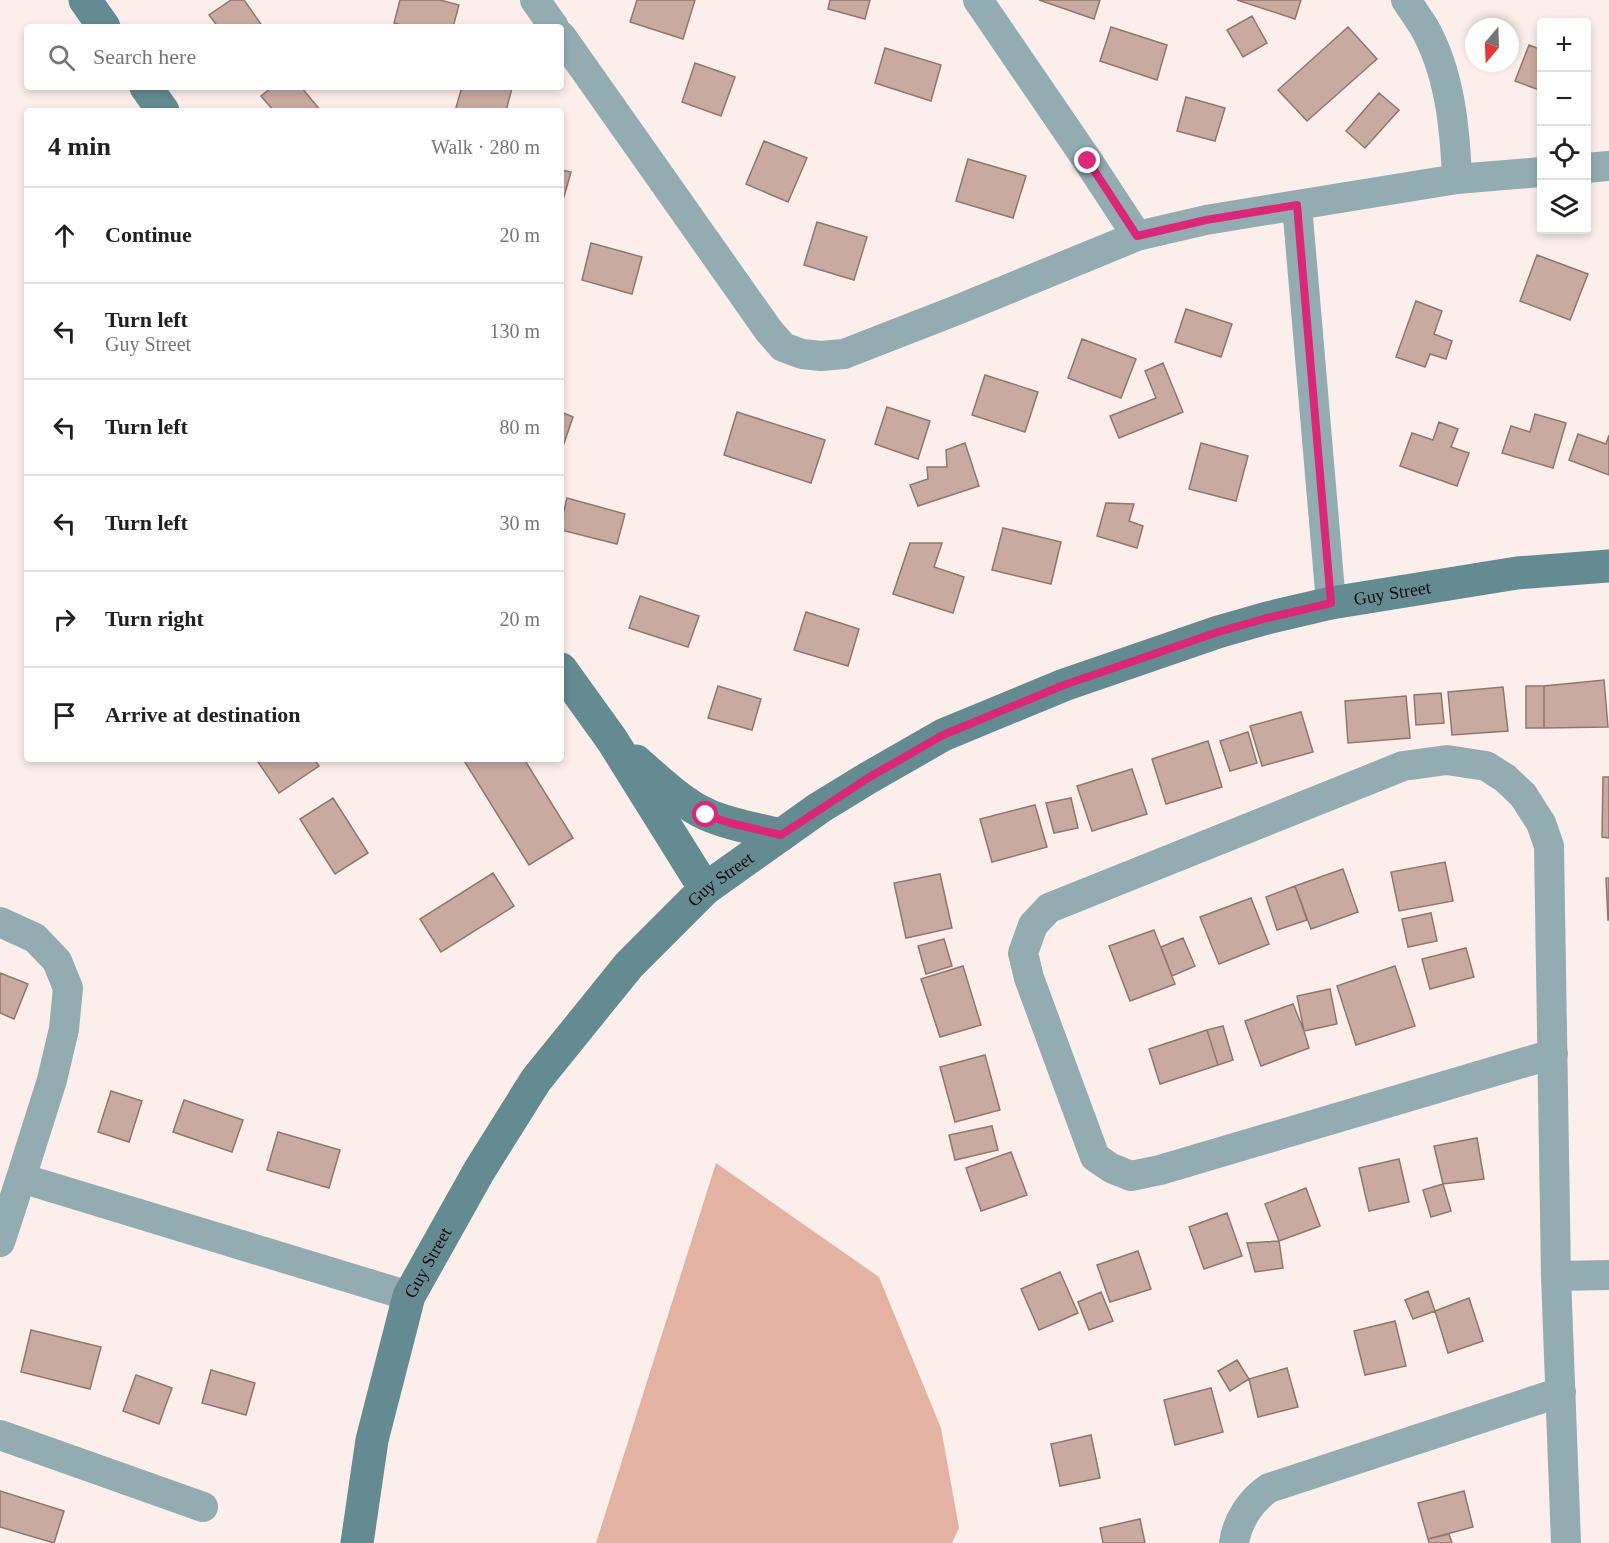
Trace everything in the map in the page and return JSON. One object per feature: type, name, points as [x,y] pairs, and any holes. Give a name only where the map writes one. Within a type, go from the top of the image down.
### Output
[{"type":"street","points":[[86,0],[102,24]]},
{"type":"street","points":[[535,0],[552,24]]},
{"type":"street","points":[[978,0],[1137,236]]},
{"type":"street","points":[[1406,0],[1425,29],[1439,61],[1449,96],[1456,144],[1457,179]]},
{"type":"street","points":[[564,40],[769,331],[783,347],[802,354],[821,356],[844,354],[1137,236],[1206,220],[1457,179],[1537,172]]},
{"type":"street","points":[[148,90],[161,108]]},
{"type":"street","points":[[1591,168],[1609,166]]},
{"type":"street","points":[[1297,205],[1331,603]]},
{"type":"street","name":"Guy Street","points":[[357,1543],[372,1440],[409,1296],[479,1171],[536,1080],[629,965],[705,889],[781,835],[868,778],[943,735],[1064,685],[1218,632],[1331,603],[1517,573],[1609,566]]},
{"type":"street","points":[[564,673],[612,740],[705,889]]},
{"type":"street","points":[[612,740],[686,803],[706,815],[781,835]]},
{"type":"street","points":[[1553,1054],[1160,1170],[1131,1176],[1111,1168],[1095,1156],[1029,978],[1023,952],[1033,925],[1049,908],[1403,766],[1447,760],[1486,766],[1505,778],[1523,795],[1541,823],[1549,846],[1553,1054],[1556,1276],[1566,1543]]},
{"type":"street","points":[[0,922],[35,938],[57,961],[68,988],[64,1029],[52,1080],[0,1242]]},
{"type":"street","points":[[21,1178],[409,1296]]},
{"type":"street","points":[[1556,1276],[1609,1275]]},
{"type":"street","points":[[1234,1543],[1236,1530],[1247,1511],[1259,1494],[1269,1488],[1561,1392]]},
{"type":"street","points":[[0,1435],[203,1507]]},
{"type":"shaded area","points":[[716,1163],[879,1277],[941,1428],[959,1528],[952,1543],[596,1543]]},
{"type":"building","points":[[231,0],[244,0],[261,24],[216,24],[209,15]]},
{"type":"building","points":[[400,0],[440,0],[459,5],[454,24],[394,23]]},
{"type":"building","points":[[637,0],[695,0],[683,39],[630,22]]},
{"type":"building","points":[[830,0],[870,0],[865,19],[828,9]]},
{"type":"building","points":[[1039,0],[1100,0],[1094,19]]},
{"type":"building","points":[[1237,0],[1301,0],[1295,19]]},
{"type":"building","points":[[1252,16],[1267,43],[1243,57],[1227,30]]},
{"type":"building","points":[[1111,27],[1167,45],[1157,80],[1100,61]]},
{"type":"building","points":[[1348,27],[1377,59],[1307,121],[1278,90]]},
{"type":"building","points":[[1529,45],[1537,48],[1537,89],[1515,81]]},
{"type":"building","points":[[885,48],[941,65],[931,101],[875,83]]},
{"type":"building","points":[[695,63],[735,77],[721,116],[682,102]]},
{"type":"building","points":[[268,90],[304,90],[318,108],[271,108],[261,96]]},
{"type":"building","points":[[461,90],[511,90],[507,108],[456,108]]},
{"type":"building","points":[[1379,93],[1399,110],[1365,148],[1346,131]]},
{"type":"building","points":[[1186,97],[1225,108],[1215,141],[1177,131]]},
{"type":"building","points":[[764,141],[807,158],[788,202],[746,184]]},
{"type":"building","points":[[968,159],[1026,176],[1013,218],[956,201]]},
{"type":"building","points":[[564,171],[571,172],[564,196]]},
{"type":"building","points":[[817,222],[867,237],[854,280],[804,265]]},
{"type":"building","points":[[591,243],[642,257],[632,294],[582,280]]},
{"type":"building","points":[[1537,255],[1588,274],[1570,320],[1520,301]]},
{"type":"building","points":[[1416,301],[1442,311],[1434,334],[1452,341],[1446,359],[1430,354],[1425,367],[1396,357]]},
{"type":"building","points":[[1186,309],[1232,324],[1221,357],[1175,342]]},
{"type":"building","points":[[1082,339],[1136,359],[1121,398],[1068,378]]},
{"type":"building","points":[[1163,363],[1183,412],[1119,438],[1110,416],[1156,398],[1145,371]]},
{"type":"building","points":[[985,375],[1038,392],[1025,432],[972,415]]},
{"type":"building","points":[[887,407],[930,421],[918,459],[875,444]]},
{"type":"building","points":[[737,412],[825,440],[811,483],[724,455]]},
{"type":"building","points":[[564,413],[573,417],[564,443]]},
{"type":"building","points":[[1535,414],[1566,423],[1553,468],[1502,453],[1511,426],[1530,432]]},
{"type":"building","points":[[1439,422],[1458,429],[1451,447],[1469,453],[1457,486],[1400,466],[1412,433],[1433,440]]},
{"type":"building","points":[[1578,434],[1606,444],[1609,435],[1609,475],[1569,460]]},
{"type":"building","points":[[965,443],[979,486],[918,506],[910,485],[928,479],[927,467],[947,467],[946,450]]},
{"type":"building","points":[[1201,443],[1248,456],[1236,501],[1189,489]]},
{"type":"building","points":[[567,498],[625,514],[617,544],[564,531],[564,510]]},
{"type":"building","points":[[1106,503],[1134,504],[1129,521],[1143,526],[1137,548],[1097,536]]},
{"type":"building","points":[[1003,528],[1061,542],[1051,584],[992,570]]},
{"type":"building","points":[[910,543],[942,543],[934,567],[964,577],[953,613],[893,594]]},
{"type":"building","points":[[640,596],[699,616],[688,647],[629,628]]},
{"type":"building","points":[[806,612],[859,629],[848,666],[794,650]]},
{"type":"building","points":[[1604,680],[1608,727],[1544,728],[1544,686]]},
{"type":"building","points":[[718,686],[761,699],[752,730],[708,718]]},
{"type":"building","points":[[1526,686],[1544,686],[1544,728],[1526,728]]},
{"type":"building","points":[[1503,687],[1508,731],[1452,735],[1448,692]]},
{"type":"building","points":[[1441,693],[1444,723],[1416,725],[1414,695]]},
{"type":"building","points":[[1406,696],[1410,738],[1348,743],[1345,701]]},
{"type":"building","points":[[1301,712],[1313,752],[1262,766],[1250,726]]},
{"type":"building","points":[[1248,732],[1257,763],[1230,771],[1220,741]]},
{"type":"building","points":[[1208,741],[1222,787],[1166,804],[1152,759]]},
{"type":"building","points":[[258,762],[316,762],[319,766],[279,793]]},
{"type":"building","points":[[465,762],[526,762],[573,838],[529,865]]},
{"type":"building","points":[[1132,769],[1147,814],[1092,831],[1077,786]]},
{"type":"building","points":[[1603,777],[1609,777],[1609,838],[1602,837]]},
{"type":"building","points":[[333,798],[368,853],[335,874],[300,819]]},
{"type":"building","points":[[1071,798],[1078,828],[1054,833],[1046,803]]},
{"type":"building","points":[[1035,805],[1047,847],[992,862],[980,819]]},
{"type":"building","points":[[1445,862],[1453,901],[1399,911],[1391,872]]},
{"type":"building","points":[[1343,869],[1358,912],[1311,929],[1295,886]]},
{"type":"building","points":[[493,873],[514,906],[441,952],[420,919]]},
{"type":"building","points":[[940,874],[952,928],[906,938],[894,883]]},
{"type":"building","points":[[1606,878],[1609,878],[1609,920],[1608,920]]},
{"type":"building","points":[[1295,886],[1307,920],[1277,930],[1266,897]]},
{"type":"building","points":[[1251,898],[1269,944],[1219,964],[1200,917]]},
{"type":"building","points":[[1431,913],[1437,941],[1408,947],[1402,919]]},
{"type":"building","points":[[1154,930],[1175,984],[1130,1001],[1109,946]]},
{"type":"building","points":[[1183,938],[1195,966],[1172,976],[1161,947]]},
{"type":"building","points":[[944,939],[952,966],[926,974],[918,946]]},
{"type":"building","points":[[1466,948],[1474,977],[1430,989],[1422,959]]},
{"type":"building","points":[[963,966],[981,1025],[940,1037],[921,979]]},
{"type":"building","points":[[1395,966],[1415,1026],[1356,1045],[1337,986]]},
{"type":"building","points":[[0,973],[28,984],[14,1019],[0,1013]]},
{"type":"building","points":[[1330,989],[1337,1024],[1304,1031],[1297,996]]},
{"type":"building","points":[[1293,1004],[1309,1048],[1261,1066],[1245,1021]]},
{"type":"building","points":[[1223,1026],[1233,1060],[1218,1065],[1207,1030]]},
{"type":"building","points":[[1207,1030],[1218,1065],[1160,1084],[1149,1049]]},
{"type":"building","points":[[985,1055],[1000,1110],[955,1122],[940,1067]]},
{"type":"building","points":[[111,1091],[142,1101],[129,1142],[98,1132]]},
{"type":"building","points":[[184,1100],[243,1120],[232,1152],[173,1132]]},
{"type":"building","points":[[992,1126],[998,1150],[955,1160],[949,1135]]},
{"type":"building","points":[[278,1132],[340,1150],[329,1188],[267,1170]]},
{"type":"building","points":[[1477,1138],[1484,1179],[1443,1184],[1434,1146]]},
{"type":"building","points":[[1011,1152],[1027,1195],[981,1211],[966,1168]]},
{"type":"building","points":[[1399,1159],[1409,1202],[1369,1211],[1359,1168]]},
{"type":"building","points":[[1443,1184],[1451,1211],[1431,1217],[1423,1190]]},
{"type":"building","points":[[1306,1188],[1320,1226],[1279,1241],[1265,1204]]},
{"type":"building","points":[[1227,1213],[1242,1256],[1204,1269],[1189,1227]]},
{"type":"building","points":[[1279,1241],[1283,1268],[1255,1272],[1247,1243]]},
{"type":"building","points":[[1138,1251],[1151,1289],[1110,1302],[1097,1265]]},
{"type":"building","points":[[1060,1272],[1078,1313],[1039,1330],[1021,1289]]},
{"type":"building","points":[[1428,1291],[1435,1311],[1413,1319],[1405,1300]]},
{"type":"building","points":[[1101,1292],[1113,1321],[1089,1330],[1078,1302]]},
{"type":"building","points":[[1469,1298],[1483,1341],[1448,1353],[1435,1311]]},
{"type":"building","points":[[1395,1321],[1406,1366],[1365,1375],[1354,1331]]},
{"type":"building","points":[[31,1330],[101,1347],[90,1389],[21,1372]]},
{"type":"building","points":[[1237,1360],[1249,1379],[1230,1391],[1218,1371]]},
{"type":"building","points":[[1287,1368],[1298,1407],[1258,1417],[1249,1379]]},
{"type":"building","points":[[211,1370],[255,1383],[246,1415],[202,1403]]},
{"type":"building","points":[[136,1375],[172,1388],[159,1424],[123,1411]]},
{"type":"building","points":[[1211,1388],[1223,1432],[1175,1445],[1164,1400]]},
{"type":"building","points":[[1091,1435],[1100,1478],[1060,1486],[1051,1444]]},
{"type":"building","points":[[0,1491],[64,1511],[54,1543],[0,1527]]},
{"type":"building","points":[[1464,1491],[1473,1527],[1428,1539],[1418,1503]]},
{"type":"building","points":[[1140,1519],[1145,1543],[1103,1543],[1100,1528]]},
{"type":"building","points":[[1449,1534],[1452,1543],[1429,1543],[1428,1539]]},
{"type":"route","points":[[706,815],[781,835],[819,808],[943,735],[1064,685],[1218,632],[1331,603],[1297,205],[1206,220],[1137,236],[1088,161]]}]
